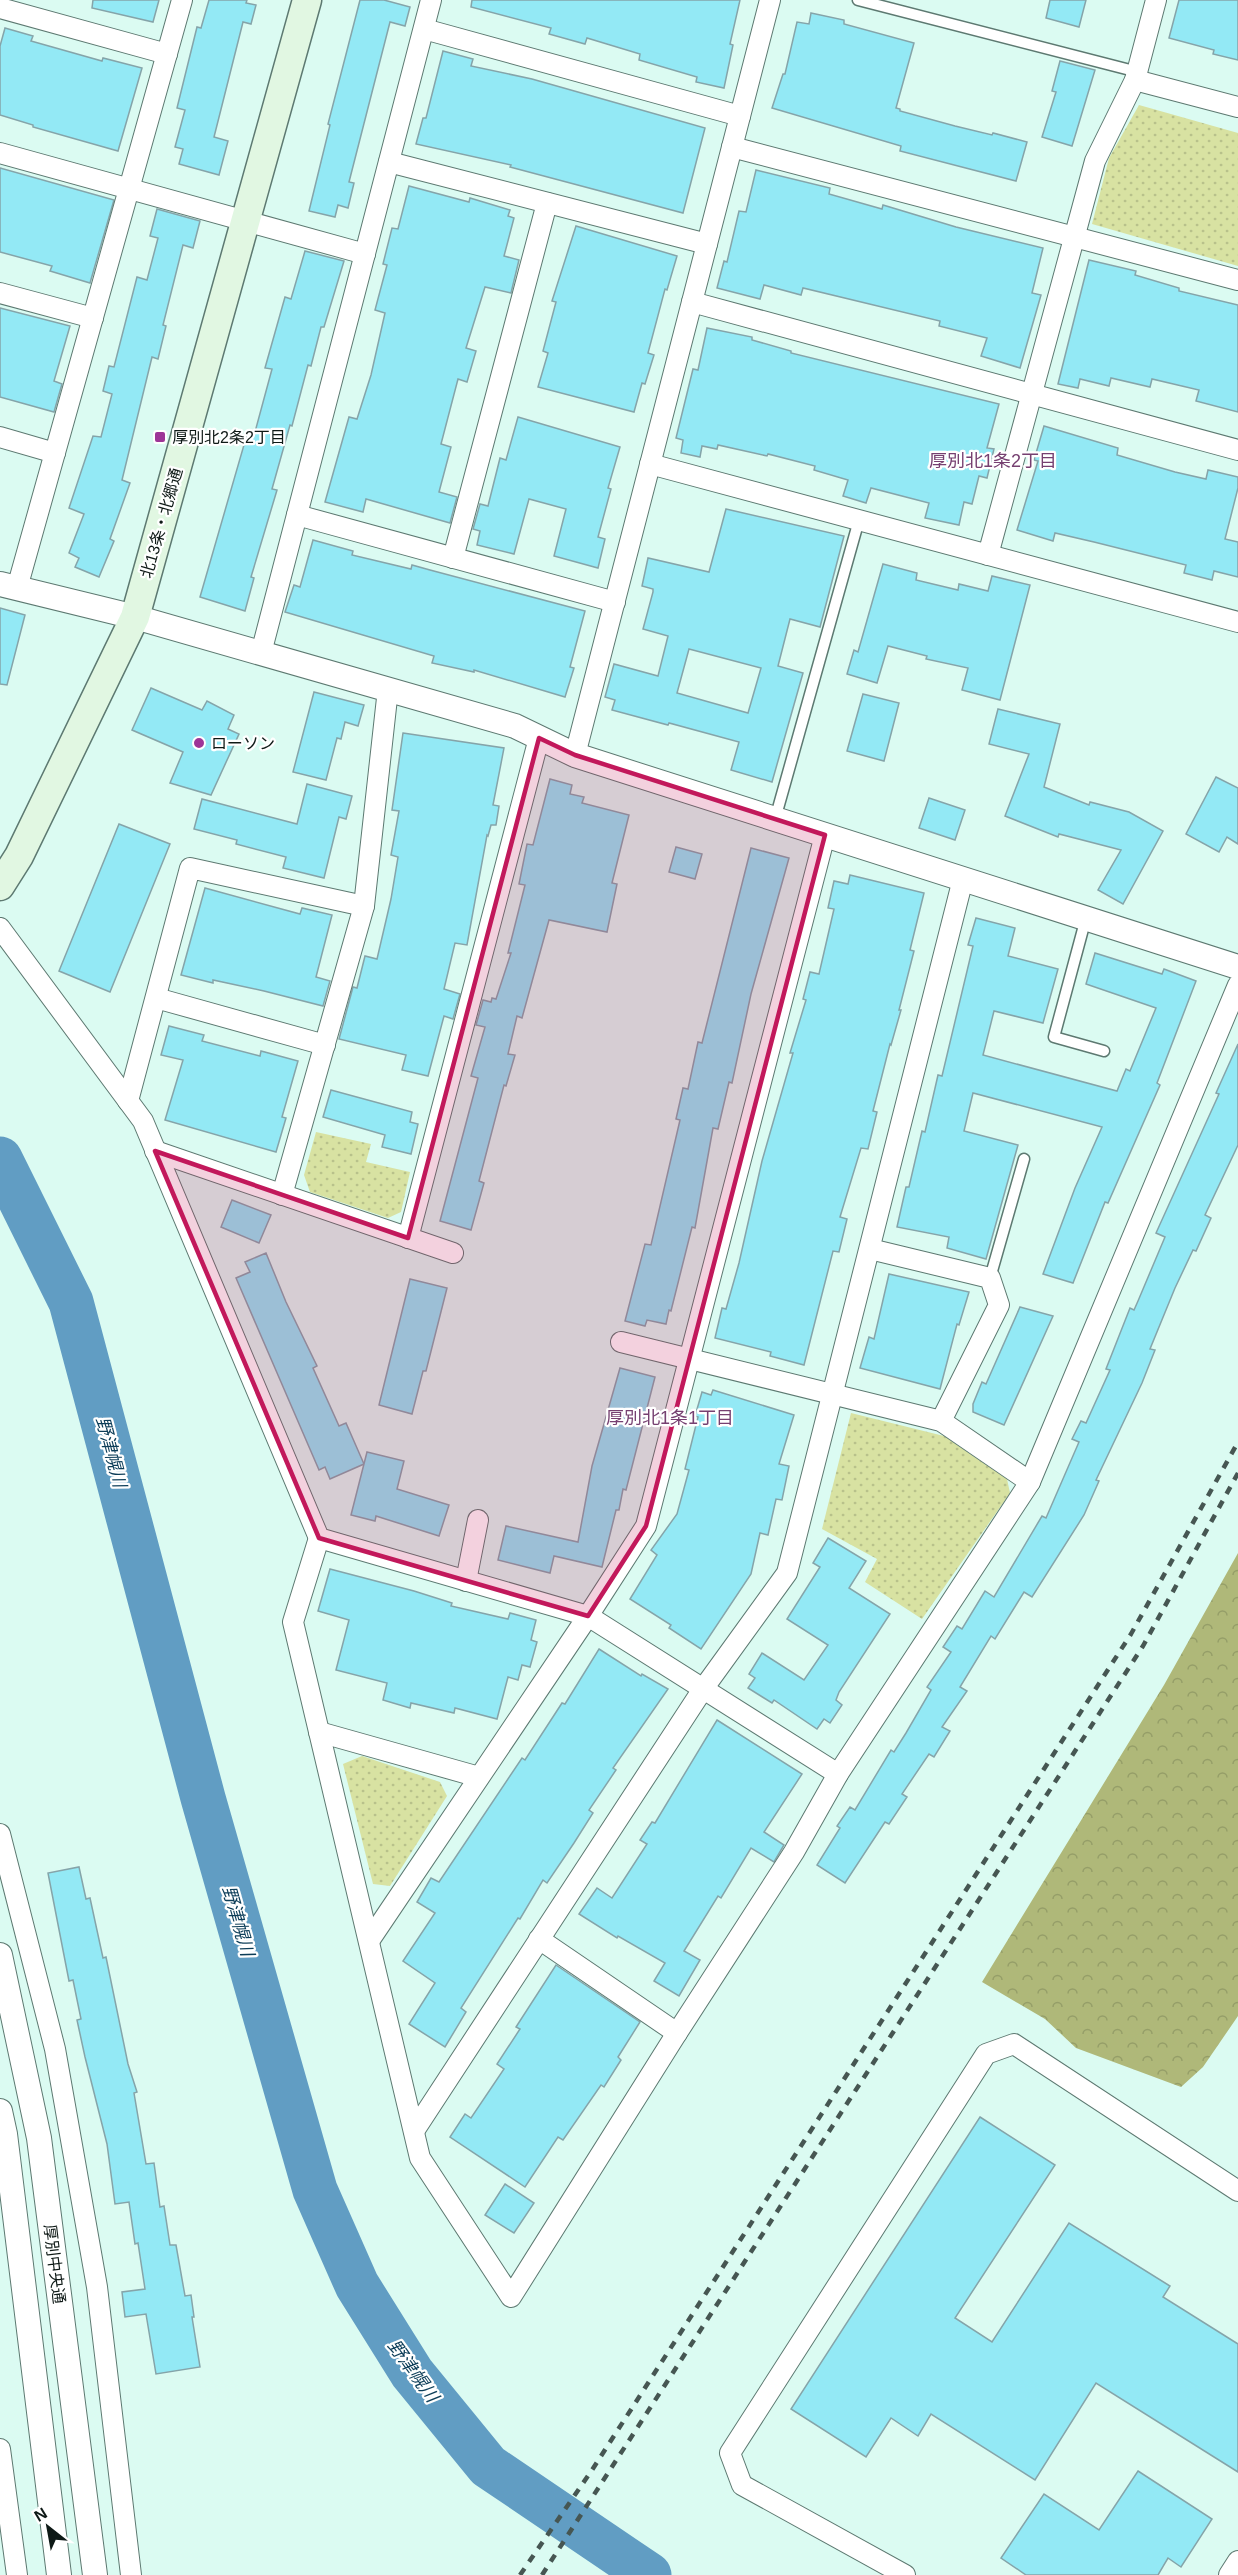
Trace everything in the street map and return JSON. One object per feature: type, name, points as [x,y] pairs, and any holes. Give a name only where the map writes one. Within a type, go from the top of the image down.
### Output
[{"type":"main road","name":"北13条・北郷通","points":[[0,886],[19,856],[135,617],[307,0]]},
{"type":"street","points":[[182,0],[56,453],[9,586],[135,617],[515,726],[575,755],[1238,967]]},
{"type":"street","points":[[261,653],[431,0]]},
{"type":"street","points":[[575,755],[770,0]]},
{"type":"street","points":[[988,555],[1095,162],[1136,76],[1156,0]]},
{"type":"street","points":[[0,8],[167,54]]},
{"type":"street","points":[[424,29],[740,116]]},
{"type":"street","points":[[1136,76],[1238,107]]},
{"type":"street","points":[[732,147],[1238,280]]},
{"type":"street","points":[[0,153],[365,254]]},
{"type":"street","points":[[389,162],[707,244]]},
{"type":"street","points":[[453,558],[547,203]]},
{"type":"street","points":[[0,293],[93,318]]},
{"type":"street","points":[[692,302],[1238,450]]},
{"type":"street","points":[[0,437],[56,453]]},
{"type":"street","points":[[650,464],[1238,622]]},
{"type":"street","points":[[297,515],[615,602]]},
{"type":"street","points":[[282,1195],[364,906],[388,689]]},
{"type":"street","points":[[408,1238],[539,738]]},
{"type":"street","points":[[369,1941],[646,1526],[825,835]]},
{"type":"street","points":[[128,1101],[190,868],[364,906]]},
{"type":"street","points":[[414,2131],[703,1689],[787,1573],[963,879]]},
{"type":"street","points":[[0,928],[143,1121],[319,1538],[293,1622],[420,2158],[511,2297],[794,1852],[838,1774],[1030,1482],[1238,985]]},
{"type":"street","points":[[156,998],[325,1045]]},
{"type":"street","points":[[155,1152],[453,1253]]},
{"type":"street","points":[[870,1249],[990,1278],[999,1305],[942,1421]]},
{"type":"street","points":[[621,1342],[942,1421],[1030,1482]]},
{"type":"street","points":[[466,1581],[478,1520]]},
{"type":"street","points":[[319,1538],[588,1616],[838,1774]]},
{"type":"street","points":[[319,1732],[479,1778]]},
{"type":"street","points":[[0,1834],[59,2071],[97,2287],[130,2575]]},
{"type":"street","points":[[539,1939],[677,2033]]},
{"type":"street","name":"厚別中央通","points":[[0,1955],[39,2138],[95,2575]]},
{"type":"street","points":[[904,2575],[742,2485],[730,2453],[986,2055],[1014,2044],[1238,2191]]},
{"type":"street","name":"厚別中央通","points":[[0,2111],[5,2134],[59,2575]]},
{"type":"street","points":[[0,2449],[17,2575]]},
{"type":"street","points":[[1229,2575],[1238,2561]]},
{"type":"lane","points":[[858,0],[1136,76]]},
{"type":"lane","points":[[775,819],[859,520]]},
{"type":"lane","points":[[1086,918],[1054,1037],[1104,1052]]},
{"type":"lane","points":[[990,1278],[1024,1159]]},
{"type":"highlighted area","points":[[539,738],[575,755],[825,835],[646,1526],[588,1616],[319,1538],[155,1151],[408,1238]]},
{"type":"green space","points":[[1139,105],[1238,133],[1238,266],[1092,224],[1109,158]]},
{"type":"green space","points":[[316,1132],[371,1144],[366,1162],[410,1172],[401,1212],[388,1218],[310,1192],[304,1175]]},
{"type":"green space","points":[[851,1413],[944,1436],[1007,1479],[1010,1493],[922,1619],[865,1582],[877,1559],[822,1529]]},
{"type":"green space","points":[[1238,1553],[1238,2016],[1203,2067],[1181,2087],[1076,2048],[1045,2019],[982,1982],[1164,1685]]},
{"type":"green space","points":[[362,1756],[440,1782],[447,1796],[390,1886],[373,1884],[343,1764]]},
{"type":"building","points":[[93,0],[159,0],[153,22],[92,8]]},
{"type":"building","points":[[209,0],[247,0],[246,3],[256,5],[251,24],[243,22],[214,137],[228,141],[219,175],[179,164],[183,149],[175,147],[185,110],[177,108],[197,27],[201,28]]},
{"type":"building","points":[[360,0],[384,0],[410,7],[405,26],[390,22],[349,182],[354,183],[348,208],[338,205],[335,217],[309,211],[330,125],[328,124]]},
{"type":"building","points":[[472,0],[740,0],[730,44],[733,45],[724,88],[696,82],[697,77],[639,60],[640,54],[587,38],[585,44],[549,34],[551,28],[471,7]]},
{"type":"building","points":[[1050,0],[1086,0],[1079,27],[1046,18]]},
{"type":"building","points":[[1179,0],[1238,0],[1238,60],[1213,54],[1214,50],[1169,38]]},
{"type":"building","points":[[811,13],[844,20],[844,24],[914,43],[896,108],[955,126],[1027,142],[1016,181],[900,151],[901,146],[772,108],[783,74],[785,74],[797,22],[809,24]]},
{"type":"building","points":[[5,28],[33,36],[31,41],[102,61],[103,58],[142,68],[118,151],[33,127],[33,125],[0,115],[0,46]]},
{"type":"building","points":[[443,51],[473,59],[471,66],[532,79],[705,128],[683,213],[510,167],[511,165],[416,144],[423,118],[426,118]]},
{"type":"building","points":[[1060,61],[1095,70],[1072,146],[1042,137],[1056,92],[1052,91]]},
{"type":"building","points":[[0,168],[114,200],[90,283],[50,271],[52,266],[0,252]]},
{"type":"building","points":[[756,170],[830,188],[829,194],[882,209],[883,205],[956,227],[1043,248],[1032,293],[1041,295],[1020,368],[981,356],[987,338],[939,326],[940,321],[803,288],[801,295],[764,285],[760,299],[717,288],[724,261],[727,262],[739,211],[746,212]]},
{"type":"building","points":[[409,186],[469,202],[470,198],[510,210],[508,216],[514,218],[504,256],[519,260],[511,293],[485,287],[466,348],[476,351],[467,382],[458,379],[441,444],[451,447],[439,492],[457,497],[450,523],[366,499],[363,512],[325,502],[349,417],[357,419],[371,375],[385,313],[375,310],[387,265],[383,264],[392,228],[398,229]]},
{"type":"building","points":[[157,209],[200,221],[193,248],[183,245],[163,325],[166,326],[158,359],[152,357],[122,480],[130,483],[110,539],[114,541],[99,577],[75,567],[79,558],[69,553],[84,514],[69,508],[93,436],[101,437],[112,394],[103,391],[109,366],[114,367],[137,277],[147,280],[158,238],[150,236]]},
{"type":"building","points":[[576,226],[677,256],[667,290],[665,289],[648,353],[654,355],[645,384],[642,383],[634,412],[538,387],[548,353],[543,351],[556,302],[552,301]]},
{"type":"building","points":[[305,251],[344,261],[324,327],[321,327],[311,366],[308,365],[292,426],[290,425],[272,489],[277,490],[251,577],[254,578],[245,611],[200,597],[248,431],[255,432],[272,369],[265,368],[285,297],[291,299]]},
{"type":"building","points":[[1089,260],[1136,271],[1135,275],[1179,288],[1179,291],[1238,305],[1238,412],[1196,401],[1199,390],[1152,379],[1150,387],[1111,378],[1109,386],[1080,379],[1078,388],[1058,384]]},
{"type":"building","points":[[0,308],[70,326],[54,381],[62,384],[54,412],[0,397]]},
{"type":"building","points":[[707,328],[752,337],[752,340],[791,351],[791,353],[999,404],[987,448],[994,449],[987,478],[979,476],[972,504],[964,502],[959,525],[925,518],[929,503],[871,488],[866,503],[843,496],[848,480],[814,470],[815,466],[718,445],[717,449],[702,446],[700,457],[681,453],[683,440],[676,438],[693,369],[698,370]]},
{"type":"building","points":[[518,417],[620,447],[608,488],[611,489],[598,537],[605,539],[598,568],[554,556],[566,509],[529,499],[514,554],[477,545],[480,531],[473,529],[480,504],[488,506],[500,458],[506,460]]},
{"type":"building","points":[[1044,426],[1118,448],[1117,455],[1175,472],[1206,479],[1208,470],[1238,477],[1238,488],[1225,539],[1238,542],[1238,577],[1214,571],[1212,580],[1184,573],[1186,565],[1055,533],[1053,541],[1017,530],[1038,461],[1034,460]]},
{"type":"building","points":[[726,509],[844,536],[820,627],[790,619],[778,666],[803,673],[772,782],[731,770],[739,742],[612,710],[615,700],[605,697],[614,664],[658,676],[668,636],[643,629],[653,592],[653,589],[642,586],[648,558],[709,572]],"holes":[[[689,649],[761,668],[748,713],[677,693]]]},
{"type":"building","points":[[313,540],[353,551],[352,555],[411,569],[412,565],[585,611],[570,667],[574,668],[565,697],[474,670],[474,672],[432,663],[434,656],[285,612],[294,585],[300,587]]},
{"type":"building","points":[[883,564],[917,573],[916,580],[958,590],[959,584],[988,591],[992,576],[1030,585],[1000,700],[962,690],[968,668],[926,659],[927,656],[888,646],[877,683],[847,674],[854,650],[858,652]]},
{"type":"building","points":[[0,608],[25,615],[7,685],[0,684]]},
{"type":"building","name":"ローソン","points":[[151,688],[202,710],[207,701],[234,715],[228,729],[239,734],[211,795],[170,783],[183,752],[132,730]]},
{"type":"building","points":[[314,692],[364,705],[358,726],[345,722],[341,739],[337,738],[326,780],[293,772]]},
{"type":"building","points":[[863,694],[899,703],[884,761],[847,751]]},
{"type":"building","points":[[998,709],[1060,724],[1044,787],[1089,805],[1090,802],[1129,812],[1163,831],[1123,904],[1098,890],[1121,850],[1059,834],[1058,837],[1005,816],[1029,754],[989,744]]},
{"type":"building","points":[[403,733],[504,748],[493,805],[499,806],[496,825],[491,825],[487,835],[467,945],[455,943],[444,989],[460,994],[453,1019],[444,1016],[428,1076],[402,1070],[406,1055],[339,1039],[353,987],[357,988],[365,956],[377,959],[391,899],[398,857],[391,855],[399,811],[392,810]]},
{"type":"building","points":[[1216,777],[1238,788],[1238,844],[1227,837],[1219,852],[1186,834]]},
{"type":"building","points":[[550,779],[572,785],[570,794],[584,797],[582,803],[629,815],[612,883],[617,884],[607,932],[549,920],[522,1018],[517,1016],[508,1054],[515,1055],[506,1086],[504,1085],[479,1181],[484,1183],[471,1230],[440,1221],[478,1078],[471,1076],[485,1027],[476,1025],[483,1000],[491,1002],[492,998],[496,999],[511,953],[508,953],[525,885],[519,884],[527,844],[533,845]]},
{"type":"building","points":[[307,784],[352,796],[346,819],[339,817],[324,878],[283,868],[286,857],[236,844],[237,840],[194,829],[202,799],[297,824]]},
{"type":"building","points":[[929,798],[965,810],[955,840],[919,828]]},
{"type":"building","points":[[119,824],[170,844],[110,992],[59,971]]},
{"type":"building","points":[[676,847],[702,854],[695,879],[669,872]]},
{"type":"building","points":[[751,848],[789,858],[751,994],[732,1083],[729,1082],[718,1129],[713,1128],[695,1228],[692,1227],[671,1311],[669,1310],[666,1324],[647,1320],[645,1326],[625,1321],[645,1244],[651,1245],[680,1120],[676,1119],[683,1088],[688,1089],[698,1042],[702,1043]]},
{"type":"building","points":[[850,875],[924,893],[910,950],[914,951],[899,1010],[901,1010],[873,1111],[877,1112],[868,1149],[861,1148],[840,1217],[847,1219],[839,1252],[833,1251],[804,1365],[770,1356],[771,1352],[715,1338],[722,1308],[726,1309],[739,1263],[762,1161],[806,1000],[803,999],[810,972],[819,974],[834,909],[828,908],[834,881],[848,884]]},
{"type":"building","points":[[205,888],[300,914],[302,908],[332,915],[316,977],[330,981],[323,1006],[264,991],[181,975]]},
{"type":"building","points":[[976,918],[1015,928],[1008,956],[1058,969],[1043,1023],[994,1011],[983,1055],[1117,1091],[1126,1069],[1130,1071],[1156,1008],[1086,984],[1095,953],[1162,974],[1164,969],[1196,981],[1157,1083],[1160,1085],[1108,1203],[1105,1202],[1073,1283],[1043,1274],[1075,1188],[1102,1127],[973,1093],[964,1131],[1018,1145],[986,1259],[947,1248],[949,1237],[897,1227],[922,1131],[925,1132],[938,1075],[942,1076],[973,946],[968,945]]},
{"type":"building","points":[[169,1026],[204,1035],[202,1041],[260,1056],[261,1051],[298,1061],[282,1117],[286,1118],[276,1152],[165,1120],[183,1060],[161,1055]]},
{"type":"building","points":[[1238,1044],[1238,1145],[1205,1215],[1211,1218],[1175,1288],[1150,1349],[1155,1350],[1142,1383],[1096,1480],[1099,1481],[1084,1515],[1032,1597],[1024,1592],[995,1639],[991,1636],[960,1687],[967,1691],[942,1727],[950,1731],[934,1757],[929,1754],[902,1794],[907,1797],[889,1824],[885,1822],[845,1883],[817,1865],[840,1828],[837,1826],[850,1807],[855,1810],[891,1750],[894,1752],[931,1690],[927,1687],[951,1652],[943,1647],[957,1626],[962,1629],[985,1591],[994,1597],[1042,1516],[1046,1518],[1079,1442],[1072,1439],[1081,1421],[1086,1423],[1110,1370],[1106,1369],[1130,1308],[1134,1310],[1165,1237],[1156,1233],[1219,1094],[1216,1093]]},
{"type":"building","points":[[331,1090],[412,1112],[410,1122],[418,1124],[411,1154],[382,1147],[385,1135],[323,1117]]},
{"type":"building","points":[[232,1200],[271,1215],[259,1243],[221,1227]]},
{"type":"building","points":[[266,1253],[286,1302],[317,1366],[313,1368],[339,1426],[346,1423],[364,1464],[330,1479],[325,1467],[319,1470],[236,1278],[250,1272],[245,1262]]},
{"type":"building","points":[[889,1274],[969,1292],[959,1325],[957,1324],[940,1389],[860,1368],[869,1337],[874,1339]]},
{"type":"building","points":[[410,1279],[447,1288],[426,1371],[423,1371],[412,1414],[379,1405]]},
{"type":"building","points":[[1020,1307],[1053,1316],[1004,1425],[973,1412],[973,1404],[982,1382],[986,1384]]},
{"type":"building","points":[[620,1368],[655,1377],[626,1490],[623,1489],[619,1510],[616,1510],[602,1567],[554,1556],[550,1573],[498,1560],[506,1526],[578,1542],[592,1466]]},
{"type":"building","points":[[713,1390],[794,1415],[779,1464],[789,1466],[782,1500],[776,1499],[768,1535],[760,1533],[751,1574],[701,1649],[669,1628],[671,1625],[630,1599],[657,1555],[651,1550],[677,1514],[689,1470],[685,1469],[698,1417],[695,1416],[702,1392],[711,1395]]},
{"type":"building","points":[[367,1452],[404,1461],[397,1489],[449,1505],[439,1536],[376,1516],[375,1521],[351,1515]]},
{"type":"building","points":[[828,1538],[866,1561],[849,1588],[890,1614],[839,1692],[836,1700],[842,1705],[830,1723],[824,1719],[817,1729],[774,1700],[772,1703],[748,1688],[755,1678],[749,1674],[762,1653],[804,1680],[828,1645],[787,1619],[820,1567],[813,1563]]},
{"type":"building","points":[[330,1569],[414,1591],[452,1603],[451,1606],[508,1619],[510,1613],[536,1620],[531,1640],[537,1642],[530,1667],[522,1665],[518,1680],[508,1677],[497,1719],[455,1708],[454,1713],[411,1703],[410,1708],[383,1700],[387,1683],[336,1670],[349,1620],[318,1611]]},
{"type":"building","points":[[599,1649],[641,1676],[642,1674],[668,1689],[613,1768],[616,1770],[589,1810],[593,1813],[574,1843],[547,1883],[543,1880],[461,2008],[466,2012],[445,2047],[409,2024],[435,1983],[403,1961],[435,1913],[417,1902],[431,1878],[439,1882],[522,1758],[525,1760],[562,1703],[565,1704]]},
{"type":"building","points":[[717,1720],[802,1774],[764,1832],[784,1845],[774,1862],[751,1848],[721,1898],[718,1896],[684,1951],[700,1960],[679,1996],[654,1981],[665,1963],[618,1936],[617,1938],[579,1914],[597,1888],[612,1898],[647,1844],[640,1840],[652,1822],[655,1823]]},
{"type":"building","points":[[79,1867],[86,1899],[90,1898],[103,1958],[106,1957],[128,2064],[137,2092],[134,2093],[146,2164],[154,2163],[160,2207],[164,2206],[170,2245],[176,2245],[185,2296],[191,2295],[200,2367],[156,2374],[146,2314],[125,2317],[122,2292],[145,2289],[138,2243],[135,2244],[129,2202],[115,2204],[107,2144],[85,2057],[77,2020],[81,2019],[73,1980],[69,1981],[48,1873]]},
{"type":"building","points":[[556,1965],[640,2022],[618,2057],[621,2060],[604,2087],[601,2085],[563,2140],[558,2137],[525,2187],[450,2137],[465,2114],[471,2118],[504,2069],[497,2064],[520,2029],[516,2027]]},
{"type":"building","points":[[980,2117],[1055,2165],[955,2318],[992,2342],[1069,2223],[1170,2286],[1163,2297],[1238,2344],[1238,2472],[1096,2383],[1035,2480],[931,2414],[918,2436],[891,2418],[866,2457],[791,2409]]},
{"type":"building","points":[[505,2184],[534,2203],[514,2233],[485,2215]]},
{"type":"building","points":[[1138,2471],[1212,2519],[1181,2567],[1168,2558],[1158,2575],[1026,2575],[1001,2558],[1044,2494],[1099,2530]]},
{"type":"waterway","name":"野津幌川","points":[[0,1159],[71,1302],[203,1798],[315,2190],[357,2285],[412,2373],[488,2466],[649,2575]]},
{"type":"railway","points":[[520,2575],[592,2470],[1131,1634],[1238,1442]]},
{"type":"railway","points":[[542,2575],[1143,1646],[1238,1473]]},
{"type":"place","name":"厚別北2条2丁目","points":[[160,437]]},
{"type":"place","name":"ローソン","points":[[199,743]]},
{"type":"district","name":"厚別北1条2丁目","points":[[993,461]]},
{"type":"district","name":"厚別北1条1丁目","points":[[670,1418]]}]
